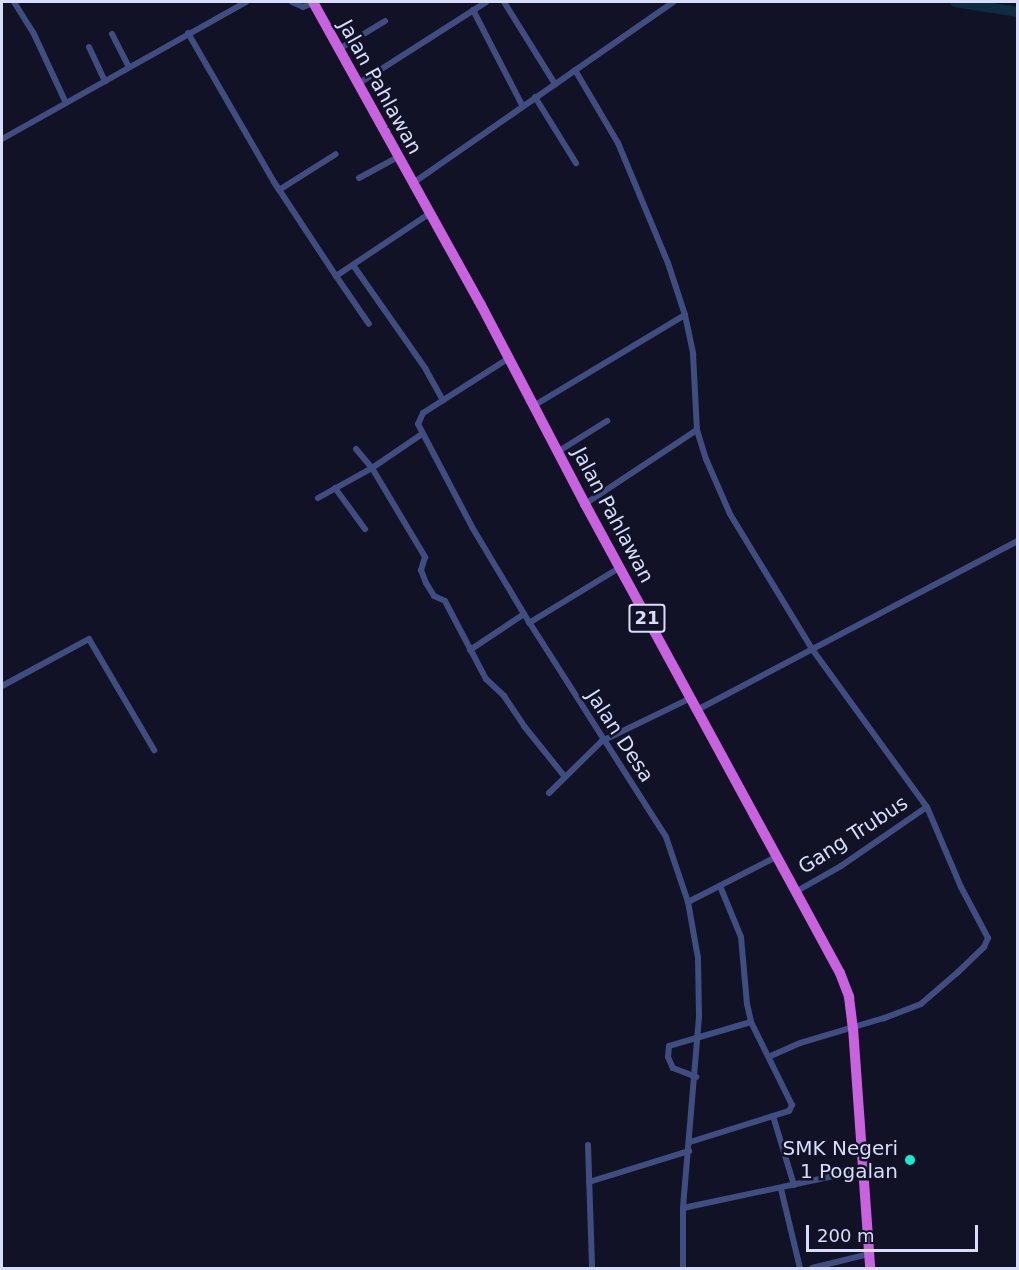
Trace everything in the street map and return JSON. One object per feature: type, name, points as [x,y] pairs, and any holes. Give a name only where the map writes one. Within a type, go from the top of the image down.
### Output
[{"type":"highway","name":"Jalan Pahlawan","points":[[313,2],[509,358],[585,504],[840,973],[849,997],[853,1028],[870,1269]]},
{"type":"street","points":[[14,2],[33,32],[66,103]]},
{"type":"street","points":[[2,140],[246,2]]},
{"type":"street","points":[[292,2],[303,7],[313,2]]},
{"type":"street","points":[[358,84],[486,2]]},
{"type":"street","points":[[504,2],[555,84]]},
{"type":"street","points":[[412,183],[674,2]]},
{"type":"street","points":[[472,10],[522,105]]},
{"type":"street","points":[[339,49],[385,21]]},
{"type":"street","points":[[188,33],[279,190],[369,324]]},
{"type":"street","points":[[112,34],[129,67]]},
{"type":"street","points":[[89,47],[105,81]]},
{"type":"street","points":[[575,70],[618,143],[635,179],[685,315],[693,354],[698,430],[706,459],[730,514],[812,649],[927,807],[961,887],[987,935],[987,943],[921,1004],[853,1028],[800,1043],[769,1057]]},
{"type":"street","points":[[535,97],[576,163]]},
{"type":"street","points":[[279,190],[336,154]]},
{"type":"street","points":[[359,178],[398,157]]},
{"type":"street","points":[[336,276],[429,214]]},
{"type":"street","points":[[353,265],[425,368],[443,400]]},
{"type":"street","points":[[534,405],[685,315]]},
{"type":"street","points":[[318,498],[372,468],[422,434],[418,418],[509,358]]},
{"type":"street","points":[[559,451],[607,421]]},
{"type":"street","points":[[585,504],[698,430]]},
{"type":"street","name":"Jalan Desa","points":[[422,434],[472,527],[524,614],[602,741],[666,837],[688,902],[700,984],[696,1077],[683,1209],[683,1269]]},
{"type":"street","points":[[356,449],[372,468],[425,557],[421,571],[426,583],[434,596],[445,601],[488,682],[504,696],[524,726],[565,777]]},
{"type":"street","points":[[335,488],[365,529]]},
{"type":"street","points":[[697,710],[1017,541]]},
{"type":"street","points":[[530,623],[620,568]]},
{"type":"street","points":[[470,650],[524,614]]},
{"type":"street","points":[[2,686],[89,639],[154,750]]},
{"type":"street","points":[[549,793],[602,741],[691,698]]},
{"type":"street","name":"Gang Trubus","points":[[797,891],[841,866],[927,807]]},
{"type":"street","points":[[688,902],[778,856]]},
{"type":"street","points":[[690,1142],[789,1111],[792,1105],[751,1022],[747,1004],[741,937],[720,886]]},
{"type":"street","points":[[696,1077],[673,1068],[668,1053],[670,1045],[751,1022]]},
{"type":"street","points":[[773,1116],[794,1185]]},
{"type":"street","points":[[588,1145],[592,1269]]},
{"type":"street","points":[[589,1182],[689,1151]]},
{"type":"street","points":[[683,1209],[862,1170]]},
{"type":"street","points":[[781,1189],[800,1269]]},
{"type":"street","points":[[812,1269],[868,1254]]},
{"type":"waterway","points":[[955,2],[1018,12]]},
{"type":"place","name":"SMK Negeri 1 Pogalan","points":[[910,1160]]}]
